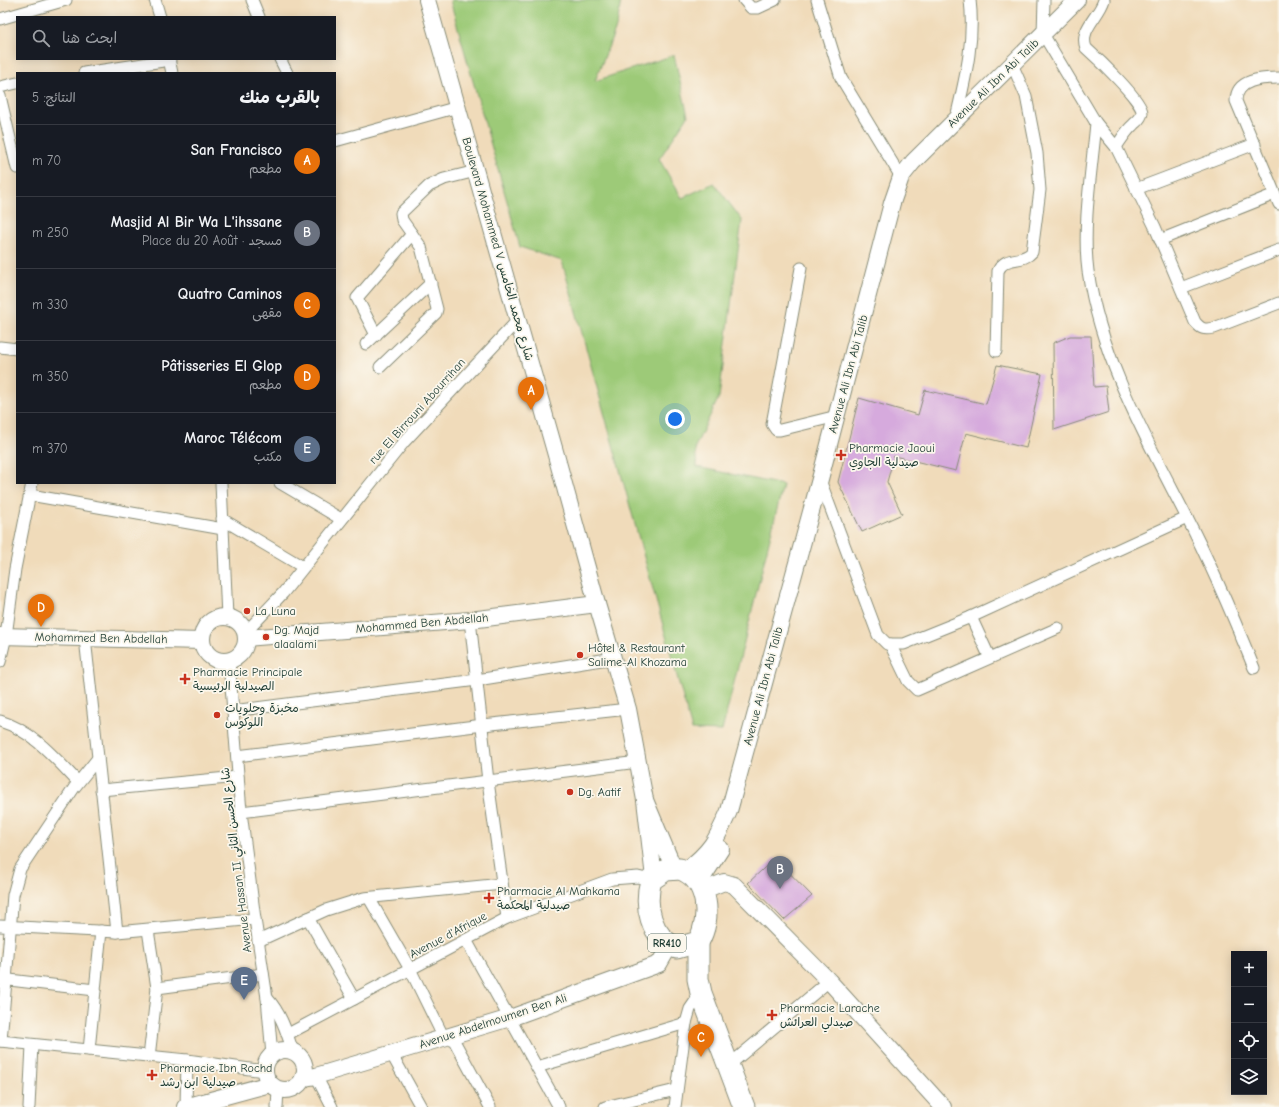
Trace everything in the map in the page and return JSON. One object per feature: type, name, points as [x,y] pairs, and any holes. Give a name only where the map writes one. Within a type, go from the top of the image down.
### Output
[{"type":"highway","points":[[653,879],[666,870],[690,878]]},
{"type":"highway","name":"RR410","points":[[653,879],[648,898],[651,917],[655,929],[661,938],[677,948],[689,946],[698,942],[704,933],[706,918],[705,904],[690,878]]},
{"type":"highway","name":"RR410","points":[[698,942],[699,986]]},
{"type":"highway","name":"RR410","points":[[670,945],[699,986],[744,1107]]},
{"type":"street","points":[[0,19],[66,0]]},
{"type":"street","points":[[155,0],[160,16]]},
{"type":"street","points":[[252,0],[259,16]]},
{"type":"street","name":"Boulevard Mohammed V شارع محمد الخامس","points":[[427,0],[518,320],[596,604],[614,658],[628,708],[645,800],[653,879]]},
{"type":"street","points":[[744,0],[751,8],[758,8],[775,0]]},
{"type":"street","points":[[817,0],[840,78],[901,178]]},
{"type":"street","points":[[956,119],[970,53],[972,25],[970,0]]},
{"type":"street","points":[[1044,0],[1043,34],[1096,123],[1116,147],[1160,240],[1195,322],[1200,329],[1206,330],[1279,302]]},
{"type":"street","name":"Avenue Ali Ibn Abi Talib","points":[[690,878],[709,851],[720,832],[729,811],[837,416],[892,203],[901,178],[913,162],[1077,0]]},
{"type":"street","points":[[1104,0],[1085,32],[1084,43],[1086,48],[1142,108],[1140,119],[1131,126],[1116,147]]},
{"type":"street","points":[[90,72],[163,60]]},
{"type":"street","points":[[169,60],[172,72]]},
{"type":"street","points":[[280,60],[286,72]]},
{"type":"street","points":[[996,351],[998,271],[1001,264],[1028,257],[1032,252],[1040,190],[1037,153],[1026,96],[1012,64]]},
{"type":"street","points":[[1160,240],[1277,199],[1236,101],[1236,93],[1239,87],[1255,80],[1262,78],[1279,78]]},
{"type":"street","points":[[0,87],[16,83]]},
{"type":"street","points":[[0,96],[16,164]]},
{"type":"street","points":[[336,141],[458,107]]},
{"type":"street","points":[[1096,123],[1087,231],[1088,269],[1094,304],[1112,361],[1143,432],[1226,599],[1254,668]]},
{"type":"street","points":[[1136,189],[1255,144]]},
{"type":"street","points":[[380,367],[436,312],[437,302],[421,247],[402,220],[401,213],[429,186],[444,179],[476,171]]},
{"type":"street","points":[[376,335],[357,298],[412,234]]},
{"type":"street","points":[[1181,288],[1279,250]]},
{"type":"street","points":[[801,268],[772,424],[776,430],[780,430],[837,416]]},
{"type":"street","points":[[366,344],[431,283]]},
{"type":"street","name":"rue El Birrouni Abourrihan","points":[[246,635],[283,593],[404,442],[518,320]]},
{"type":"street","points":[[0,347],[16,349]]},
{"type":"street","points":[[820,479],[878,635],[887,644],[904,644],[970,617],[1187,518]]},
{"type":"street","points":[[0,662],[3,636],[32,484]]},
{"type":"street","points":[[221,484],[226,617]]},
{"type":"street","points":[[282,484],[341,519]]},
{"type":"street","points":[[30,495],[223,524],[303,567]]},
{"type":"street","name":"Mohammed Ben Abdellah","points":[[246,635],[470,620],[596,604]]},
{"type":"street","points":[[226,617],[238,622],[246,635],[244,651],[240,656],[229,661],[222,662],[210,657],[203,647],[203,634],[209,623],[214,620],[226,617]]},
{"type":"street","points":[[970,617],[989,656]]},
{"type":"street","points":[[470,620],[483,725],[488,781],[507,918]]},
{"type":"street","points":[[890,644],[908,681],[917,690],[989,656],[1058,628]]},
{"type":"street","name":"Mohammed Ben Abdellah","points":[[3,636],[202,641]]},
{"type":"street","points":[[85,638],[117,932]]},
{"type":"street","points":[[232,711],[477,680],[614,658]]},
{"type":"street","name":"Avenue Hassan II شارع الحسن الثاني","points":[[229,661],[241,812],[258,941],[264,974],[272,1055]]},
{"type":"street","points":[[237,756],[628,708]]},
{"type":"street","points":[[0,722],[16,726],[26,732],[54,756],[78,782]]},
{"type":"street","points":[[0,1041],[6,926],[20,869],[78,782],[98,758]]},
{"type":"street","points":[[241,812],[638,762]]},
{"type":"street","points":[[101,790],[238,777]]},
{"type":"street","name":"Boulevard Mohammed V شارع محمد الخامس","points":[[645,800],[690,878]]},
{"type":"street","name":"Avenue d'Afrique","points":[[288,1034],[507,918],[612,879],[638,877],[653,879]]},
{"type":"street","points":[[690,878],[724,882],[734,885],[829,981],[943,1107]]},
{"type":"street","points":[[258,941],[308,918],[350,902],[369,898],[502,884]]},
{"type":"street","points":[[369,898],[448,1037],[490,1107]]},
{"type":"street","points":[[308,918],[354,998]]},
{"type":"street","points":[[6,926],[117,932],[255,919]]},
{"type":"street","points":[[148,930],[156,988],[149,1057]]},
{"type":"street","points":[[89,1050],[101,931]]},
{"type":"street","points":[[466,940],[559,1107]]},
{"type":"street","name":"Avenue Abdelmoumen Ben Ali","points":[[0,1041],[187,1060],[293,1088],[310,1077],[510,1018],[659,964],[670,945]]},
{"type":"street","points":[[156,988],[264,974]]},
{"type":"street","points":[[3,980],[95,990]]},
{"type":"street","points":[[728,1066],[829,981]]},
{"type":"street","points":[[675,1107],[676,1090],[686,1023],[699,986]]},
{"type":"street","points":[[267,998],[276,1009],[288,1034],[292,1052],[303,1063],[310,1077],[332,1107]]},
{"type":"street","points":[[537,1067],[686,1023]]},
{"type":"street","points":[[29,1107],[32,1045]]},
{"type":"street","points":[[277,1107],[271,1082],[268,1059],[272,1055],[282,1050],[292,1052]]},
{"type":"street","points":[[391,1053],[421,1107]]},
{"type":"street","points":[[187,1060],[185,1107],[271,1082]]},
{"type":"street","points":[[605,1107],[676,1090]]},
{"type":"green space","points":[[450,0],[621,0],[617,25],[595,81],[674,55],[688,116],[659,159],[682,198],[714,183],[742,220],[719,397],[695,447],[697,467],[783,485],[722,731],[692,730],[562,261],[520,247]]},
{"type":"building","points":[[1070,336],[1091,336],[1094,387],[1106,386],[1109,412],[1054,430],[1053,343]]},
{"type":"building","points":[[997,365],[1042,374],[1026,448],[966,433],[956,471],[894,456],[887,482],[902,514],[862,532],[838,482],[859,398],[918,415],[925,390],[986,404]]},
{"type":"building","points":[[775,858],[812,896],[784,920],[748,883]]},
{"type":"place","name":"San Francisco","points":[[531,410]]},
{"type":"place","name":"Pharmacie Jaoui صيدلية الجاوي","points":[[841,455]]},
{"type":"place","name":"La Luna","points":[[247,611]]},
{"type":"place","name":"Pâtisseries El Glop","points":[[41,627]]},
{"type":"place","name":"Dg. Majd alaalami","points":[[266,637]]},
{"type":"place","name":"Hôtel & Restaurant Salime-Al Khozama","points":[[580,655]]},
{"type":"place","name":"Pharmacie Principale الصيدلية الرئيسية","points":[[185,679]]},
{"type":"place","name":"مخبزة وحلويات اللوكوس","points":[[217,715]]},
{"type":"place","name":"Dg. Aatif","points":[[570,792]]},
{"type":"place","name":"Masjid Al Bir Wa L'ihssane","points":[[780,889]]},
{"type":"place","name":"Pharmacie Al Mahkama صيدلية المحكمة","points":[[489,898]]},
{"type":"place","name":"Maroc Télécom","points":[[244,1000]]},
{"type":"place","name":"Pharmacie Larache صيدلي العرائش","points":[[772,1015]]},
{"type":"place","name":"Quatro Caminos","points":[[701,1057]]},
{"type":"place","name":"Pharmacie Ibn Rochd صيدلية ابن رشد","points":[[152,1075]]}]
